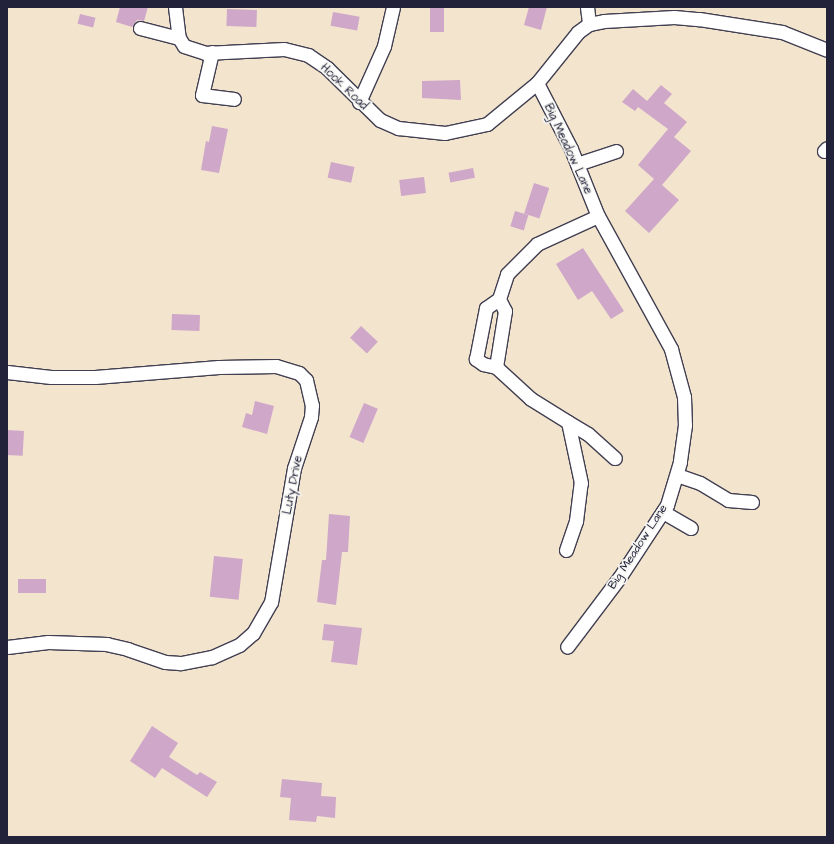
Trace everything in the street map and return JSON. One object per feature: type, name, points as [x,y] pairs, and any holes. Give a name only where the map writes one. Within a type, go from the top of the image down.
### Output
[{"type":"street","points":[[175,7],[178,38]]},
{"type":"street","points":[[359,102],[384,46],[393,7]]},
{"type":"street","points":[[587,7],[589,24],[626,18],[699,19],[782,32],[827,50]]},
{"type":"street","name":"Hook Road","points":[[140,28],[178,38],[184,46],[193,51],[212,52],[284,49],[308,55],[327,68],[359,102],[380,120],[398,128],[445,133],[487,124],[537,83],[578,32],[589,24]]},
{"type":"street","points":[[212,52],[202,95],[234,99]]},
{"type":"street","name":"Big Meadow Lane","points":[[537,83],[577,164],[598,216],[671,349],[684,397],[685,425],[677,475],[663,512],[619,578],[567,648]]},
{"type":"street","points":[[577,164],[616,151]]},
{"type":"street","points":[[598,216],[537,244],[507,274],[499,299],[486,308],[476,359],[483,364],[496,367],[531,399],[588,434],[615,458]]},
{"type":"street","points":[[496,367],[505,311],[499,299]]},
{"type":"street","name":"Luty Drive","points":[[7,372],[51,377],[95,377],[219,367],[276,366],[299,373],[306,380],[312,405],[311,417],[294,468],[271,602],[253,633],[239,645],[212,657],[180,663],[165,662],[128,648],[107,644],[48,642],[7,647]]},
{"type":"street","points":[[566,550],[576,521],[581,483],[568,422]]},
{"type":"street","points":[[677,475],[700,483],[728,500],[752,502]]},
{"type":"street","points":[[663,512],[691,528]]},
{"type":"building","points":[[120,7],[148,7],[144,21],[137,20],[132,27],[116,22]]},
{"type":"building","points":[[430,7],[444,7],[444,32],[430,32]]},
{"type":"building","points":[[529,7],[547,7],[541,30],[524,25]]},
{"type":"building","points":[[227,9],[257,10],[256,27],[226,26]]},
{"type":"building","points":[[333,12],[360,17],[357,30],[331,26]]},
{"type":"building","points":[[80,14],[96,18],[93,28],[78,24]]},
{"type":"building","points":[[460,80],[461,100],[422,98],[422,81]]},
{"type":"building","points":[[661,85],[672,94],[664,103],[687,122],[674,137],[691,151],[662,185],[679,200],[649,233],[625,211],[654,179],[638,165],[668,129],[638,107],[635,111],[622,102],[633,89],[647,101]]},
{"type":"building","points":[[212,126],[228,129],[219,173],[201,170],[206,141],[209,142]]},
{"type":"building","points":[[331,162],[354,167],[351,183],[328,178]]},
{"type":"building","points":[[473,168],[475,178],[450,183],[448,173]]},
{"type":"building","points":[[424,177],[426,193],[401,196],[399,180]]},
{"type":"building","points":[[534,183],[549,188],[539,218],[524,213]]},
{"type":"building","points":[[515,211],[528,215],[524,230],[510,226]]},
{"type":"building","points":[[583,248],[624,311],[611,319],[592,291],[578,300],[556,264]]},
{"type":"building","points":[[172,314],[200,315],[199,331],[171,330]]},
{"type":"building","points":[[361,326],[378,342],[367,353],[350,338]]},
{"type":"building","points":[[255,401],[274,406],[267,434],[242,427],[246,413],[252,415]]},
{"type":"building","points":[[364,403],[378,409],[363,443],[350,437]]},
{"type":"building","points":[[7,430],[24,431],[23,456],[7,455]]},
{"type":"building","points":[[329,514],[350,516],[348,552],[342,552],[336,605],[317,602],[322,560],[326,560]]},
{"type":"building","points":[[214,556],[243,559],[239,600],[210,597]]},
{"type":"building","points":[[18,579],[46,579],[46,593],[18,593]]},
{"type":"building","points":[[324,624],[362,628],[357,665],[331,662],[334,641],[322,640]]},
{"type":"building","points":[[152,726],[178,743],[169,757],[197,775],[200,772],[217,782],[207,797],[162,768],[155,778],[130,761]]},
{"type":"building","points":[[282,779],[322,783],[321,796],[336,797],[335,818],[317,816],[316,822],[289,820],[291,798],[280,797]]}]
